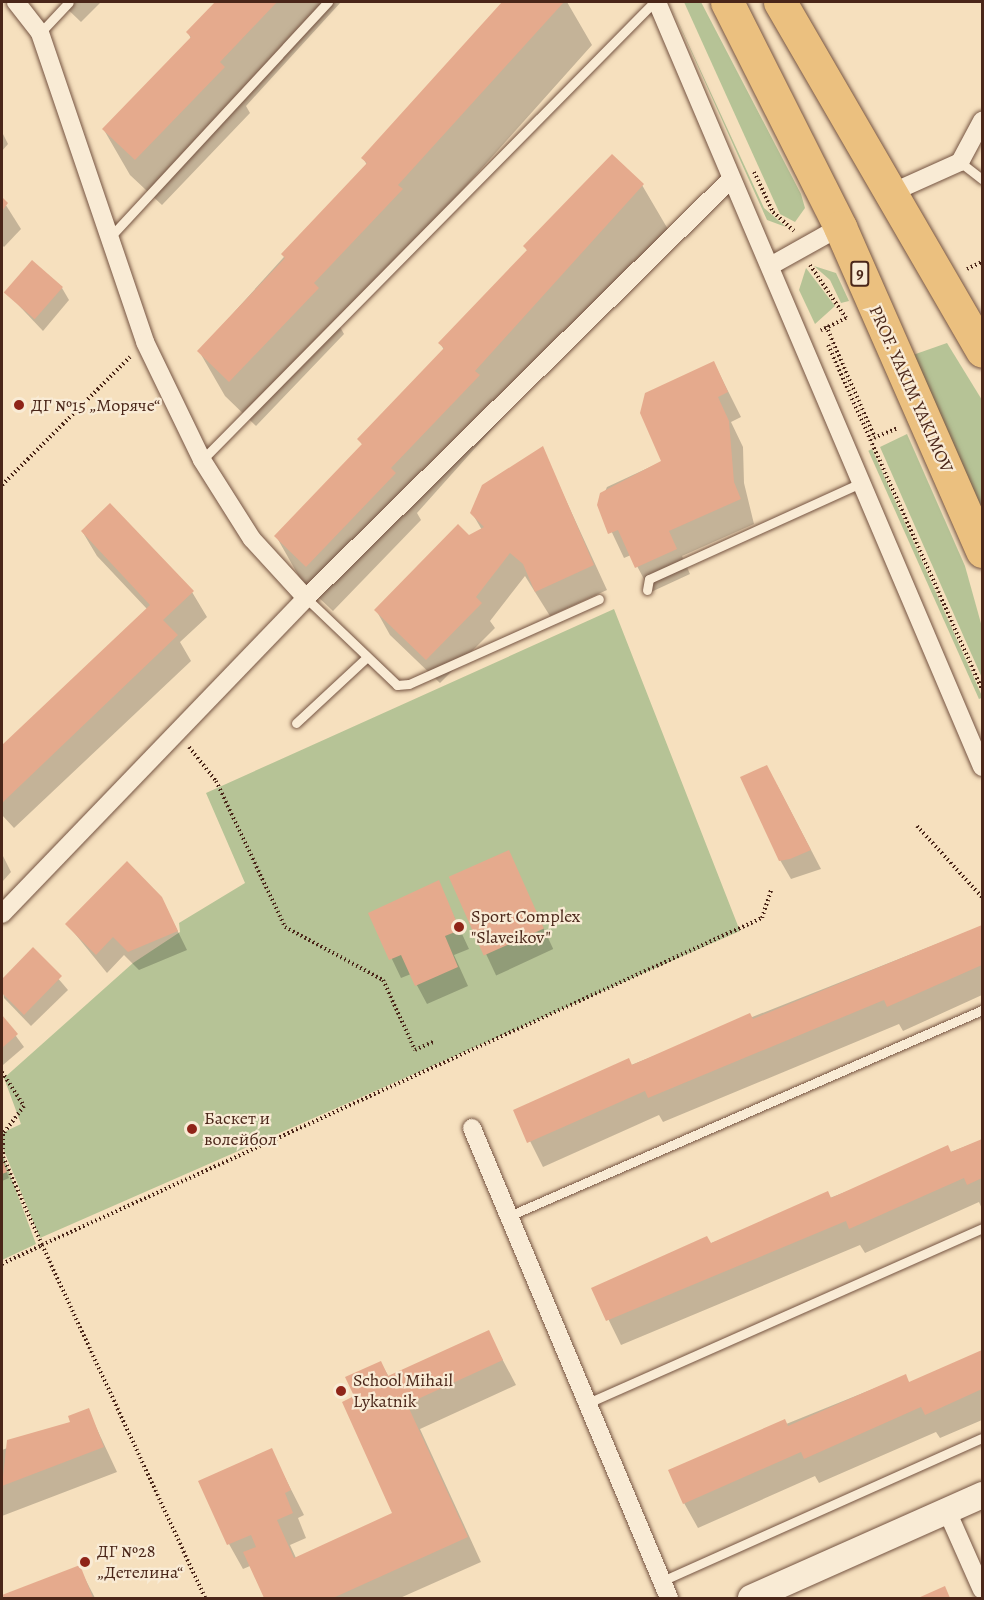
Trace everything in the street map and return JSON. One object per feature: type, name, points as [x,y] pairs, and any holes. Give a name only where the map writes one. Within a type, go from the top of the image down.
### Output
[{"type":"highway","name":"PROF. YAKIM YAKIMOV","points":[[727,2],[840,227],[982,551]]},
{"type":"highway","points":[[780,2],[982,351]]},
{"type":"street","points":[[16,2],[40,33],[112,235],[145,342],[202,460],[252,539],[306,598]]},
{"type":"street","points":[[656,2],[731,179],[772,265],[982,767]]},
{"type":"street","points":[[891,193],[960,162],[982,121]]},
{"type":"street","points":[[2,914],[306,598],[731,179]]},
{"type":"street","points":[[772,265],[840,227]]},
{"type":"street","points":[[471,1128],[590,1402],[669,1599]]},
{"type":"street","points":[[751,1599],[982,1495]]},
{"type":"street","points":[[947,1511],[982,1590]]},
{"type":"lane","points":[[40,33],[69,2]]},
{"type":"lane","points":[[112,235],[328,2]]},
{"type":"lane","points":[[202,460],[656,2]]},
{"type":"lane","points":[[960,162],[982,179]]},
{"type":"lane","points":[[647,590],[649,579],[863,482]]},
{"type":"lane","points":[[306,598],[397,685],[409,684],[599,599]]},
{"type":"lane","points":[[296,723],[367,657]]},
{"type":"lane","points":[[509,1216],[982,1010]]},
{"type":"lane","points":[[590,1402],[982,1228]]},
{"type":"lane","points":[[662,1581],[982,1438]]},
{"type":"path","points":[[748,159],[773,212],[791,225],[801,249],[846,318],[826,326],[982,689]]},
{"type":"path","points":[[970,268],[982,262]]},
{"type":"path","points":[[2,485],[145,342]]},
{"type":"path","points":[[849,449],[923,417]]},
{"type":"path","points":[[176,733],[216,781],[285,927],[383,980],[415,1050],[433,1042]]},
{"type":"path","points":[[917,826],[982,897]]},
{"type":"path","points":[[2,1264],[762,918],[771,890]]},
{"type":"path","points":[[2,1072],[24,1106],[3,1134],[3,1157],[205,1599]]},
{"type":"green space","points":[[669,2],[764,208],[786,227],[767,220]]},
{"type":"green space","points":[[684,2],[701,2],[801,194],[805,208],[795,222],[780,214]]},
{"type":"green space","points":[[814,266],[836,273],[849,301],[841,303],[830,280]]},
{"type":"green space","points":[[806,268],[835,306],[815,324],[799,290]]},
{"type":"green space","points":[[947,343],[982,400],[982,511],[910,356]]},
{"type":"green space","points":[[907,434],[965,566],[982,627],[982,678],[880,447]]},
{"type":"green space","points":[[872,449],[982,696],[979,699],[868,451]]},
{"type":"green space","name":"Sport Complex \"Slaveikov\"","points":[[614,609],[740,931],[40,1238],[2,1146],[2,1133],[21,1124],[4,1078],[133,963],[180,932],[179,923],[245,883],[206,793]]},
{"type":"green space","points":[[2,1153],[36,1244],[2,1260]]},
{"type":"building","points":[[215,2],[277,2],[220,62],[225,67],[135,160],[102,129],[191,37],[186,32]]},
{"type":"building","points":[[502,2],[564,2],[398,185],[403,189],[314,283],[319,288],[229,382],[197,351],[285,258],[281,254],[367,163],[361,158]]},
{"type":"building","points":[[612,154],[644,184],[475,371],[480,375],[391,468],[396,473],[306,567],[274,536],[362,444],[357,439],[444,348],[438,343],[527,250],[523,246]]},
{"type":"building","points":[[2,197],[8,203],[2,211]]},
{"type":"building","points":[[32,260],[63,287],[35,319],[4,292]]},
{"type":"building","points":[[714,361],[728,392],[718,397],[729,421],[734,482],[741,499],[669,531],[677,549],[635,568],[618,530],[608,534],[597,505],[600,493],[661,461],[640,413],[645,393]]},
{"type":"building","points":[[543,446],[594,565],[535,592],[523,564],[510,553],[476,597],[482,603],[426,660],[374,610],[458,524],[469,535],[484,527],[470,513],[482,485]]},
{"type":"building","points":[[110,503],[194,591],[163,620],[178,635],[2,803],[2,745],[150,605],[81,531]]},
{"type":"building","points":[[767,765],[811,850],[790,859],[779,861],[740,777]]},
{"type":"building","points":[[509,850],[544,929],[484,955],[449,877]]},
{"type":"building","points":[[127,861],[162,897],[178,931],[128,952],[113,937],[96,955],[65,924]]},
{"type":"building","points":[[439,880],[460,930],[445,936],[458,967],[415,986],[401,955],[389,960],[368,913]]},
{"type":"building","points":[[982,925],[982,965],[887,1007],[884,1000],[648,1098],[645,1091],[527,1143],[513,1110],[629,1058],[632,1065],[750,1013],[753,1019]]},
{"type":"building","points":[[33,947],[62,976],[24,1015],[2,993],[2,979]]},
{"type":"building","points":[[2,1015],[18,1034],[2,1048]]},
{"type":"building","points":[[982,1139],[982,1178],[967,1185],[964,1178],[849,1229],[846,1221],[606,1321],[591,1288],[707,1236],[711,1243],[828,1191],[831,1198],[948,1145],[951,1152]]},
{"type":"building","points":[[2,1159],[7,1172],[2,1174]]},
{"type":"building","points":[[489,1330],[503,1360],[407,1404],[468,1537],[333,1598],[264,1598],[243,1552],[256,1547],[251,1535],[227,1545],[198,1481],[272,1448],[291,1490],[285,1493],[293,1513],[277,1520],[294,1558],[392,1513],[342,1402],[354,1396],[345,1377],[381,1361],[388,1376]]},
{"type":"building","points":[[982,1350],[982,1389],[925,1415],[921,1407],[804,1459],[801,1452],[683,1504],[668,1470],[785,1419],[788,1426],[906,1374],[909,1382]]},
{"type":"building","points":[[89,1408],[104,1447],[2,1486],[7,1440],[70,1422],[68,1416]]},
{"type":"building","points":[[80,1565],[93,1598],[2,1598],[2,1595]]},
{"type":"building","points":[[945,1586],[950,1598],[918,1598]]},
{"type":"place","name":"ДГ №15 „Моряче“","points":[[19,405]]},
{"type":"place","name":"Sport Complex \"Slaveikov\"","points":[[459,927]]},
{"type":"place","name":"Баскет и волейбол","points":[[192,1129]]},
{"type":"place","name":"School Mihail Lykatnik","points":[[341,1391]]},
{"type":"place","name":"ДГ №28 „Детелина“","points":[[85,1562]]}]
